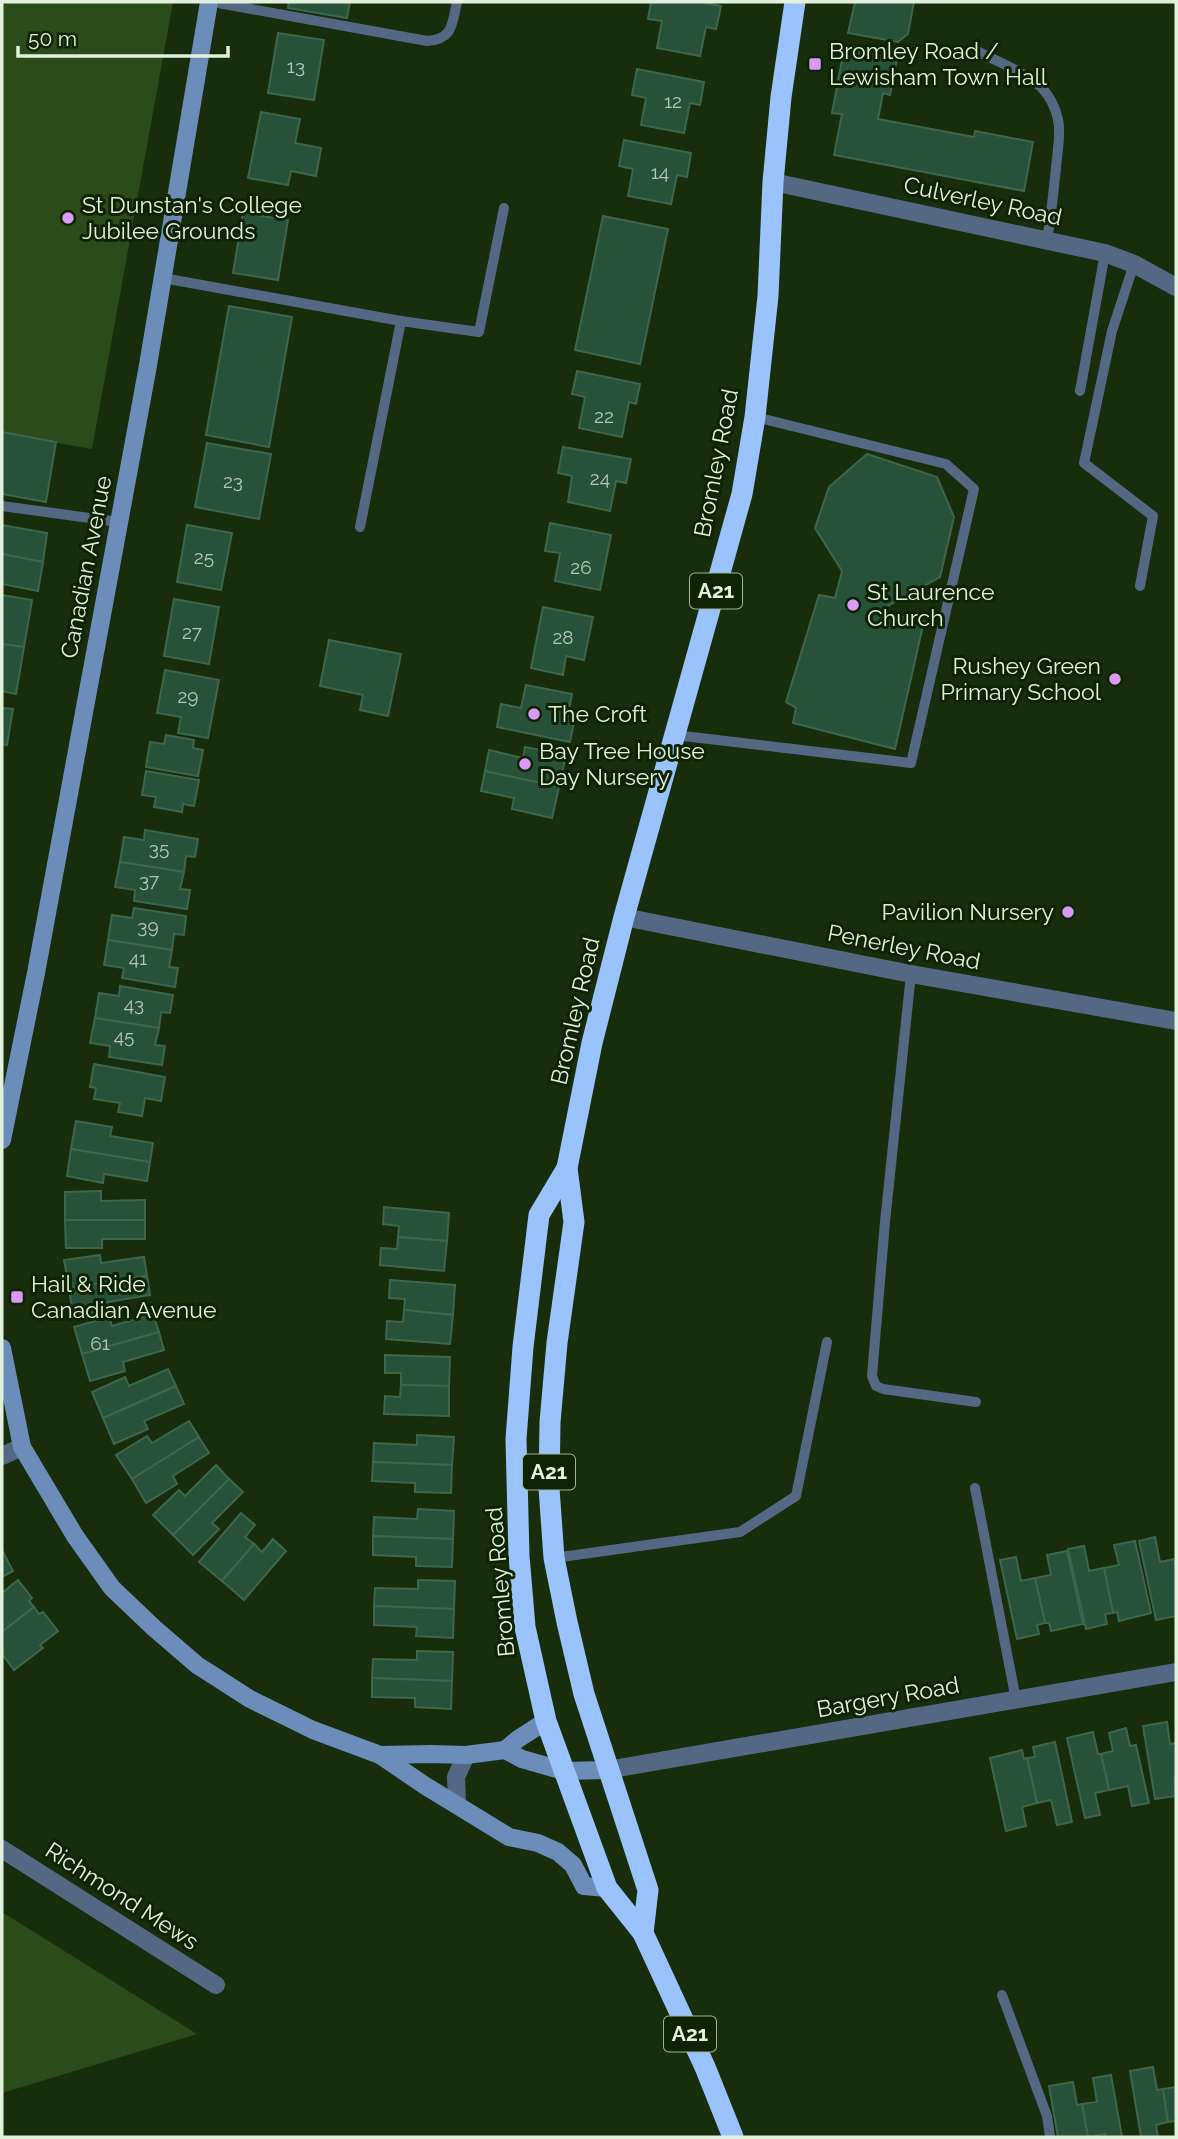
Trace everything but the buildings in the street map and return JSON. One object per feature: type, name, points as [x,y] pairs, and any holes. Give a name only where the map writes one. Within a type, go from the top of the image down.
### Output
[{"type":"highway","name":"Bromley Road","points":[[733,2137],[705,2067],[643,1933],[607,1888],[546,1721],[525,1627],[516,1439],[523,1347],[540,1215],[567,1168],[592,1043],[624,917],[742,494],[755,417],[768,296],[773,182],[794,2]]},
{"type":"highway","name":"Bromley Road","points":[[567,1168],[574,1222],[557,1343],[550,1422],[549,1488],[554,1558],[584,1694],[648,1891],[643,1933]]},
{"type":"street","name":"Canadian Avenue","points":[[2,1140],[119,522],[211,2]]},
{"type":"street","name":"Culverley Road","points":[[773,182],[1105,253],[1135,264],[1176,287]]},
{"type":"street","name":"Penerley Road","points":[[624,917],[911,974],[1176,1021]]},
{"type":"street","points":[[2,1348],[22,1447],[75,1536],[112,1588],[188,1657],[250,1699],[313,1730],[380,1755],[509,1837],[538,1843],[558,1852],[573,1865],[584,1886],[607,1888]]},
{"type":"street","points":[[2,1456],[22,1447]]},
{"type":"street","name":"Bargery Road","points":[[607,1770],[1176,1672]]},
{"type":"street","points":[[380,1755],[466,1755],[505,1750],[546,1721]]},
{"type":"street","points":[[505,1750],[522,1759],[564,1771],[607,1770]]},
{"type":"street","points":[[457,1804],[456,1777],[466,1755]]},
{"type":"street","name":"Richmond Mews","points":[[2,1849],[216,1986]]},
{"type":"lane","points":[[211,2],[427,41],[444,37],[450,32],[457,2]]},
{"type":"lane","points":[[979,52],[1040,86],[1056,111],[1059,137],[1047,239]]},
{"type":"lane","points":[[163,278],[401,321],[479,332],[504,208]]},
{"type":"lane","points":[[1080,391],[1105,253]]},
{"type":"lane","points":[[1135,264],[1112,331],[1084,463],[1153,516],[1140,586]]},
{"type":"lane","points":[[360,527],[401,321]]},
{"type":"lane","points":[[675,735],[911,763],[974,489],[946,464],[755,417]]},
{"type":"lane","points":[[2,506],[119,522]]},
{"type":"lane","points":[[911,974],[872,1376],[876,1387],[883,1389],[976,1402]]},
{"type":"lane","points":[[554,1558],[740,1532],[796,1496],[828,1342]]},
{"type":"lane","points":[[975,1488],[1016,1700]]},
{"type":"lane","points":[[1002,1995],[1046,2116],[1050,2137]]},
{"type":"green space","name":"St Dunstan's College Jubilee Grounds","points":[[2,2],[173,2],[92,449],[2,433]]},
{"type":"green space","points":[[2,1912],[197,2034],[2,2093]]},
{"type":"place","name":"Bromley Road / Lewisham Town Hall","points":[[815,64]]},
{"type":"place","name":"St Dunstan's College Jubilee Grounds","points":[[68,218]]},
{"type":"place","name":"St Laurence Church","points":[[853,605]]},
{"type":"place","name":"Rushey Green Primary School","points":[[1115,679]]},
{"type":"place","name":"The Croft","points":[[534,714]]},
{"type":"place","name":"Bay Tree House Day Nursery","points":[[525,764]]},
{"type":"place","name":"Pavilion Nursery","points":[[1068,912]]},
{"type":"place","name":"Hail & Ride Canadian Avenue","points":[[17,1297]]}]
